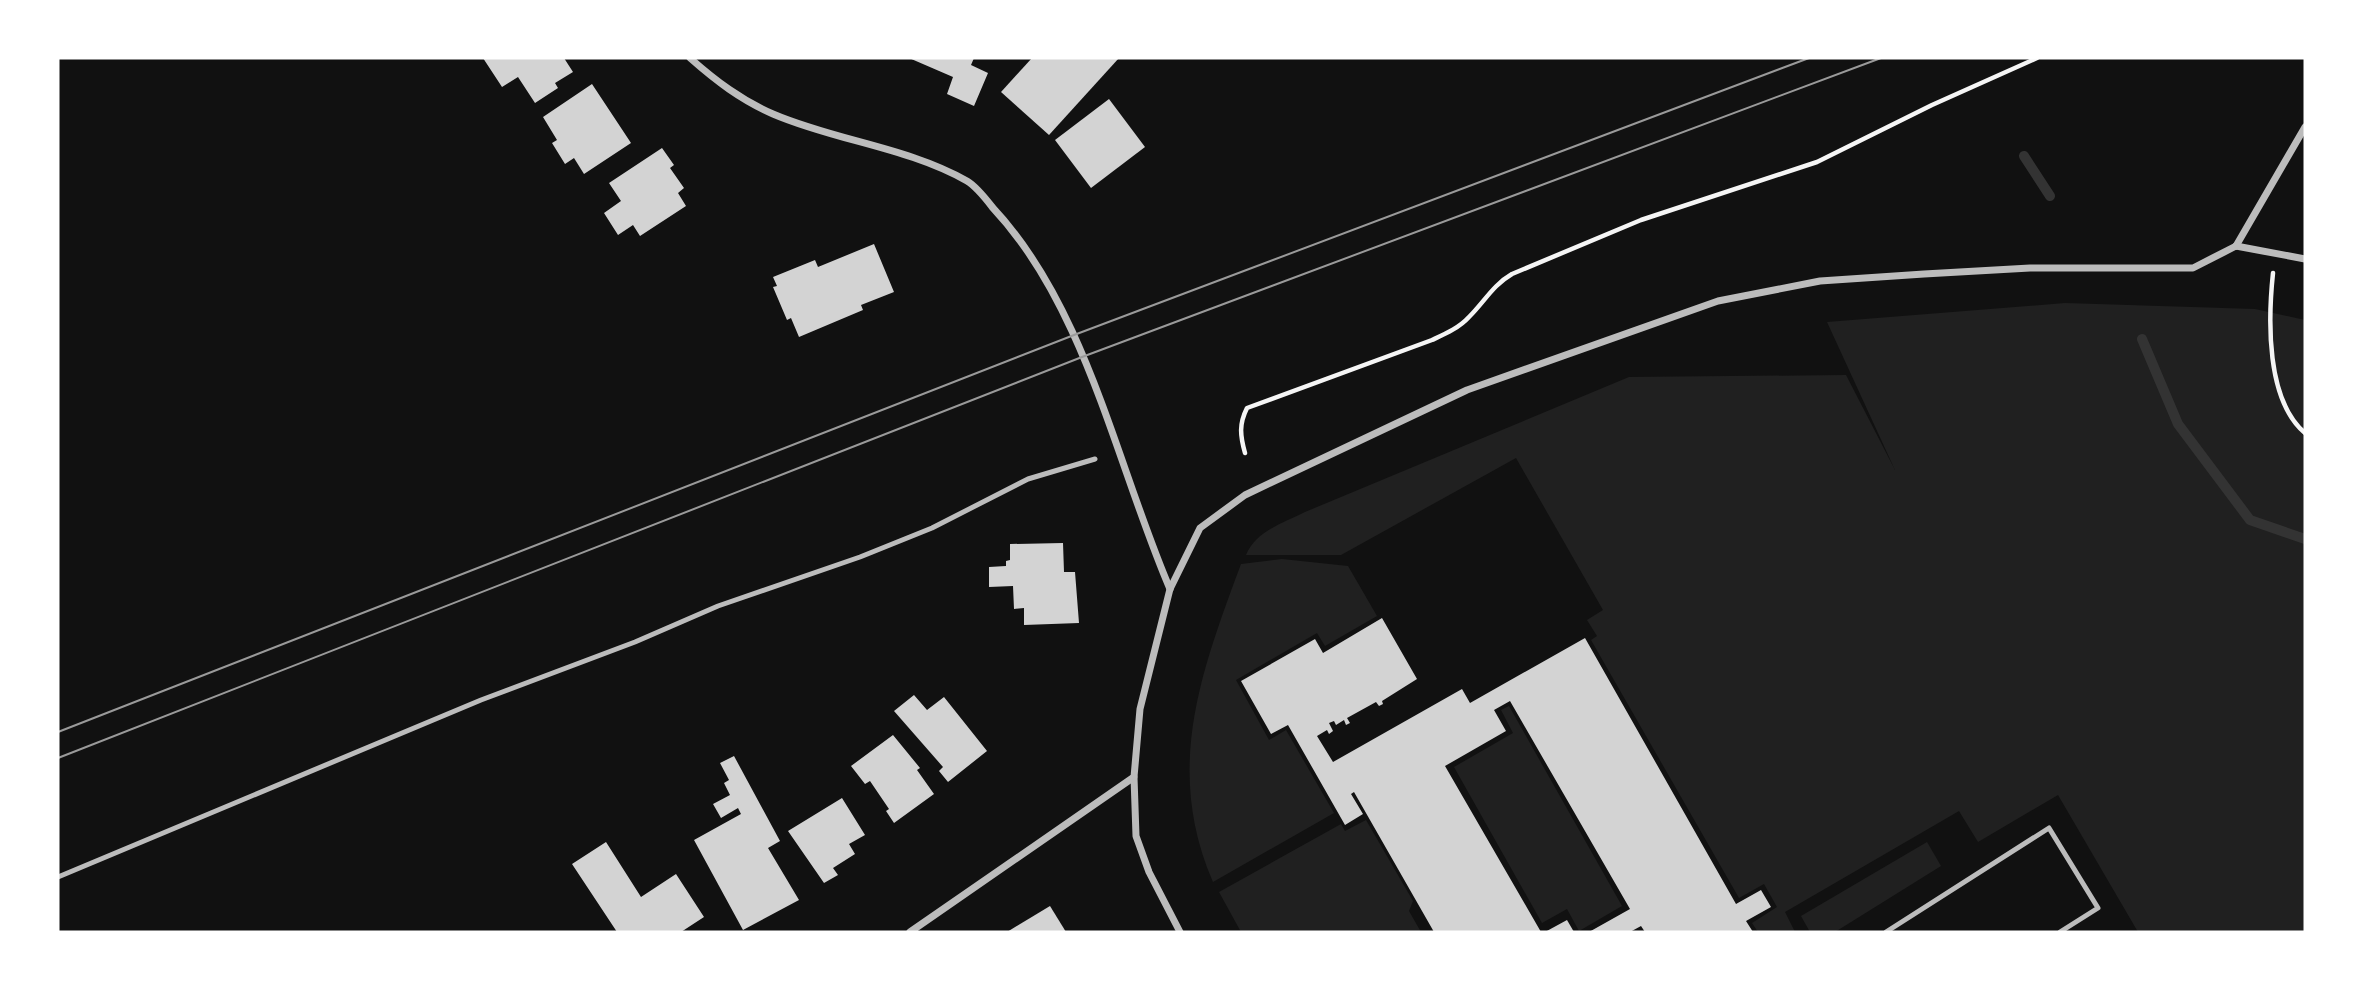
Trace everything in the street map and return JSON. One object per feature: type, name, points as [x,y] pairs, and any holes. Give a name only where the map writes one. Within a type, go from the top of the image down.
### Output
[{"type":"street","points":[[690,58],[723,88],[774,114],[923,161],[970,183],[1016,232],[1048,282],[1074,335],[1170,589]]},
{"type":"street","points":[[1180,932],[1149,872],[1136,836],[1134,777],[1140,709],[1170,589],[1200,528],[1245,495],[1467,390],[1718,301],[1820,281],[2030,268],[2193,268],[2236,246],[2292,145],[2305,127]]},
{"type":"street","points":[[2236,246],[2305,259]]},
{"type":"street","points":[[910,932],[1134,777]]},
{"type":"lane","points":[[58,877],[481,700],[635,642],[718,606],[860,557],[920,533],[1028,479],[1095,459]]},
{"type":"lane","points":[[1886,932],[2049,828],[2098,908],[2060,932]]},
{"type":"path","points":[[1245,453],[1240,433],[1242,418],[1247,408],[1432,340],[1455,329],[1469,317],[1496,284],[1512,274],[1641,220],[1817,162],[1932,105],[2037,58]]},
{"type":"path","points":[[2276,255],[2270,302],[2272,355],[2280,391],[2292,422],[2305,433]]},
{"type":"shaded area","points":[[2065,303],[2255,309],[2305,320],[2305,932],[2138,932],[2058,795],[1978,842],[1959,811],[1785,912],[1795,932],[1758,932],[1752,923],[1777,907],[1764,884],[1739,898],[1591,640],[1597,636],[1587,620],[1603,610],[1516,458],[1341,555],[1246,555],[1256,540],[1279,524],[1629,377],[1846,375],[1895,470],[1827,322]]},
{"type":"shaded area","points":[[1282,559],[1348,566],[1377,616],[1325,646],[1317,633],[1236,680],[1269,740],[1286,730],[1334,813],[1213,882],[1198,840],[1191,800],[1190,760],[1202,682],[1241,564]]},
{"type":"shaded area","points":[[1509,706],[1622,906],[1579,931],[1567,909],[1542,923],[1454,767],[1513,733],[1501,710]]},
{"type":"shaded area","points":[[1366,820],[1413,901],[1409,911],[1421,932],[1241,932],[1219,892],[1341,824],[1345,831]]},
{"type":"shaded area","points":[[1927,842],[1941,866],[1835,932],[1810,932],[1801,916]]},
{"type":"building","points":[[483,58],[564,58],[573,72],[555,83],[558,88],[535,103],[518,77],[502,87]]},
{"type":"building","points":[[909,58],[974,58],[971,65],[988,73],[974,106],[947,94],[953,77]]},
{"type":"building","points":[[1032,58],[1119,58],[1049,135],[1001,92]]},
{"type":"building","points":[[592,84],[631,143],[584,174],[574,158],[565,164],[552,143],[557,140],[543,117]]},
{"type":"building","points":[[1109,99],[1145,147],[1091,188],[1055,140]]},
{"type":"building","points":[[662,148],[674,165],[670,168],[684,188],[678,193],[686,206],[640,236],[633,225],[618,235],[604,213],[621,201],[609,183]]},
{"type":"building","points":[[874,244],[894,292],[861,305],[863,310],[799,337],[791,318],[787,320],[773,287],[777,286],[773,277],[815,260],[818,267]]},
{"type":"building","points":[[1063,543],[1064,572],[1075,572],[1079,623],[1024,625],[1024,608],[1014,609],[1013,586],[989,587],[989,567],[1006,566],[1006,561],[1010,560],[1010,544]]},
{"type":"building","points":[[1382,618],[1417,679],[1382,701],[1383,704],[1379,706],[1376,702],[1347,718],[1350,723],[1346,725],[1344,720],[1336,725],[1334,721],[1329,723],[1333,731],[1329,734],[1327,730],[1317,736],[1333,762],[1462,689],[1470,703],[1585,638],[1736,904],[1761,890],[1771,907],[1746,921],[1753,932],[1645,932],[1641,926],[1630,932],[1589,932],[1630,909],[1510,701],[1494,710],[1506,731],[1445,766],[1541,932],[1434,932],[1354,792],[1351,794],[1363,814],[1345,825],[1288,725],[1271,734],[1241,681],[1315,639],[1323,653]]},
{"type":"building","points":[[914,695],[927,710],[944,697],[987,751],[948,782],[939,771],[943,767],[894,711]]},
{"type":"building","points":[[893,735],[920,768],[917,770],[934,794],[894,823],[886,811],[889,809],[870,781],[865,784],[851,766]]},
{"type":"building","points":[[734,756],[780,841],[768,848],[799,900],[743,930],[694,840],[741,814],[738,808],[721,818],[713,804],[730,795],[724,783],[729,780],[720,763]]},
{"type":"building","points":[[842,798],[865,835],[849,844],[855,854],[833,868],[838,875],[824,883],[788,831]]},
{"type":"building","points":[[606,842],[641,897],[676,874],[704,917],[681,932],[617,932],[572,864]]},
{"type":"building","points":[[1050,906],[1066,932],[1007,932]]},
{"type":"building","points":[[1567,920],[1574,932],[1545,932]]},
{"type":"waterway","points":[[2024,156],[2050,196]]},
{"type":"waterway","points":[[2142,339],[2178,424],[2250,520],[2305,539]]},
{"type":"tram line","points":[[58,732],[1074,335],[1809,58]]},
{"type":"tram line","points":[[58,758],[1082,357],[1881,58]]}]
